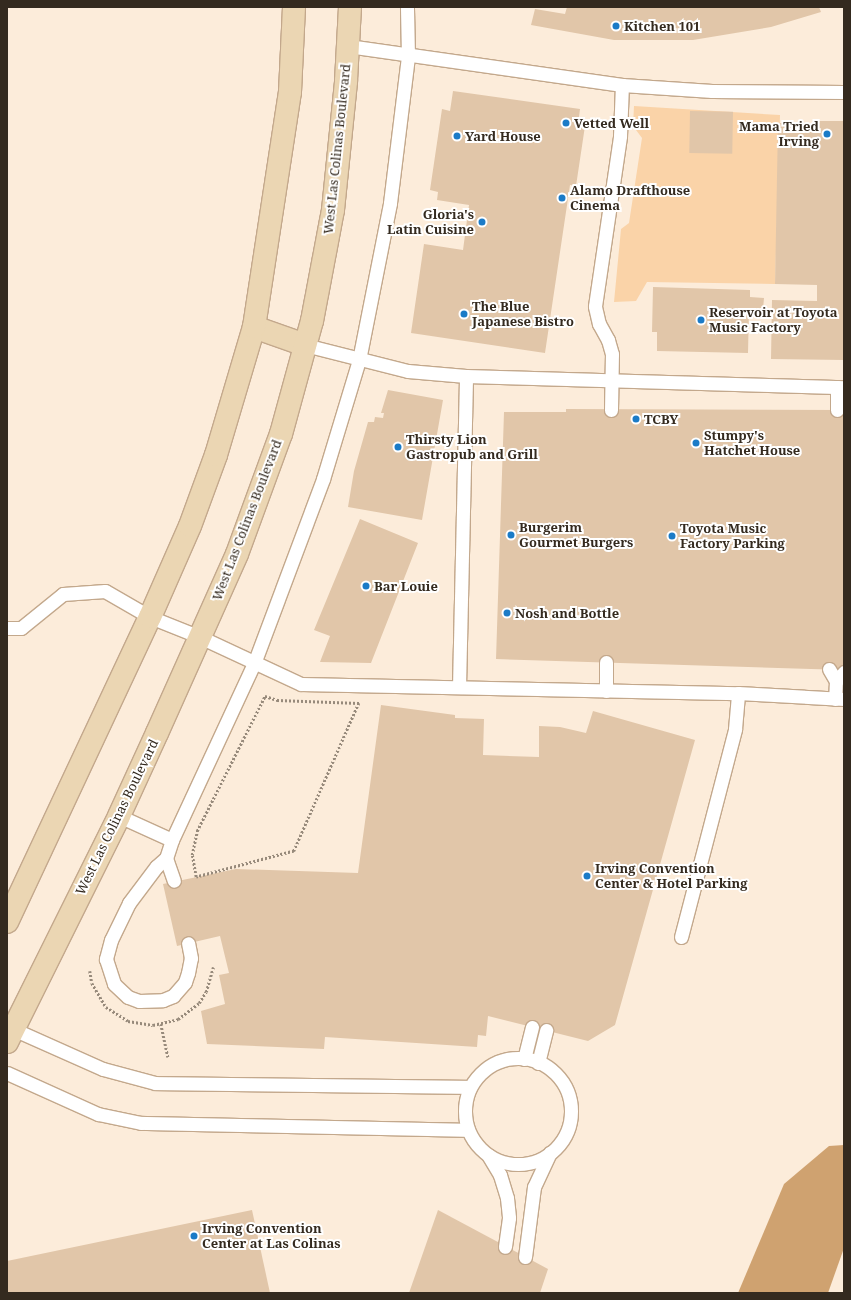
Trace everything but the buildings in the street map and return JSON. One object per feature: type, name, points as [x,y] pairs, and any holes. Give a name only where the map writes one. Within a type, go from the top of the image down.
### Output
[{"type":"main road","points":[[7,920],[150,617],[190,526],[216,456],[254,327],[274,214],[290,92],[294,7]]},
{"type":"main road","name":"West Las Colinas Boulevard","points":[[9,1033],[120,816],[237,554],[281,434],[305,345],[333,210],[348,46],[350,7]]},
{"type":"main road","points":[[254,327],[305,345]]},
{"type":"lane","points":[[188,943],[191,958],[188,973],[185,982],[173,996],[164,1000],[139,1001],[128,997],[114,984],[106,959],[111,940],[129,903],[156,867],[166,858],[172,840],[255,661],[323,479],[359,360],[390,204],[408,56],[407,7]]},
{"type":"lane","points":[[348,46],[408,56],[622,85],[712,91],[844,92]]},
{"type":"lane","points":[[611,410],[612,354],[608,340],[598,324],[595,306],[620,136],[622,85]]},
{"type":"lane","points":[[305,345],[359,360],[408,371],[466,376],[841,387],[837,410]]},
{"type":"lane","points":[[459,688],[466,376]]},
{"type":"lane","points":[[7,628],[21,628],[63,594],[105,591],[150,617],[255,661],[301,684],[738,693],[839,699],[840,676],[829,669]]},
{"type":"lane","points":[[606,662],[606,691]]},
{"type":"lane","points":[[681,937],[735,729],[738,693]]},
{"type":"lane","points":[[120,816],[172,840]]},
{"type":"lane","points":[[166,858],[174,881]]},
{"type":"lane","points":[[524,1059],[532,1027]]},
{"type":"lane","points":[[538,1063],[546,1030]]},
{"type":"lane","points":[[9,1033],[103,1070],[155,1083],[470,1087]]},
{"type":"lane","points":[[488,1155],[503,1162],[519,1164],[535,1161],[550,1153],[561,1143],[568,1128],[571,1111],[569,1095],[560,1079],[547,1067],[524,1059],[513,1058],[496,1063],[481,1073],[470,1087],[466,1101],[468,1130],[476,1144],[488,1155],[500,1175],[507,1198],[509,1218],[505,1246]]},
{"type":"lane","points":[[7,1073],[98,1114],[141,1123],[468,1130]]},
{"type":"lane","points":[[525,1257],[534,1187],[550,1153]]},
{"type":"path","points":[[265,696],[277,700],[359,704],[294,851],[196,877],[192,855],[197,831],[265,696]]},
{"type":"path","points":[[161,1024],[168,1057]]},
{"type":"shaded area","points":[[634,106],[780,115],[775,284],[647,282],[636,301],[614,302],[621,229],[629,223],[642,138],[633,126]]},
{"type":"shaded area","points":[[844,1145],[844,1248],[828,1293],[738,1293],[784,1184],[829,1146]]},
{"type":"place","name":"Kitchen 101","points":[[616,26]]},
{"type":"place","name":"Vetted Well","points":[[566,123]]},
{"type":"place","name":"Mama Tried Irving","points":[[827,134]]},
{"type":"place","name":"Yard House","points":[[457,136]]},
{"type":"place","name":"Alamo Drafthouse Cinema","points":[[562,198]]},
{"type":"place","name":"Gloria's Latin Cuisine","points":[[482,222]]},
{"type":"place","name":"The Blue Japanese Bistro","points":[[464,314]]},
{"type":"place","name":"Reservoir at Toyota Music Factory","points":[[701,320]]},
{"type":"place","name":"TCBY","points":[[636,419]]},
{"type":"place","name":"Stumpy's Hatchet House","points":[[696,443]]},
{"type":"place","name":"Thirsty Lion Gastropub and Grill","points":[[398,447]]},
{"type":"place","name":"Burgerim Gourmet Burgers","points":[[511,535]]},
{"type":"place","name":"Toyota Music Factory Parking","points":[[672,536]]},
{"type":"place","name":"Bar Louie","points":[[366,586]]},
{"type":"place","name":"Nosh and Bottle","points":[[507,613]]},
{"type":"place","name":"Irving Convention Center & Hotel Parking","points":[[587,876]]},
{"type":"place","name":"Irving Convention Center at Las Colinas","points":[[194,1236]]}]
